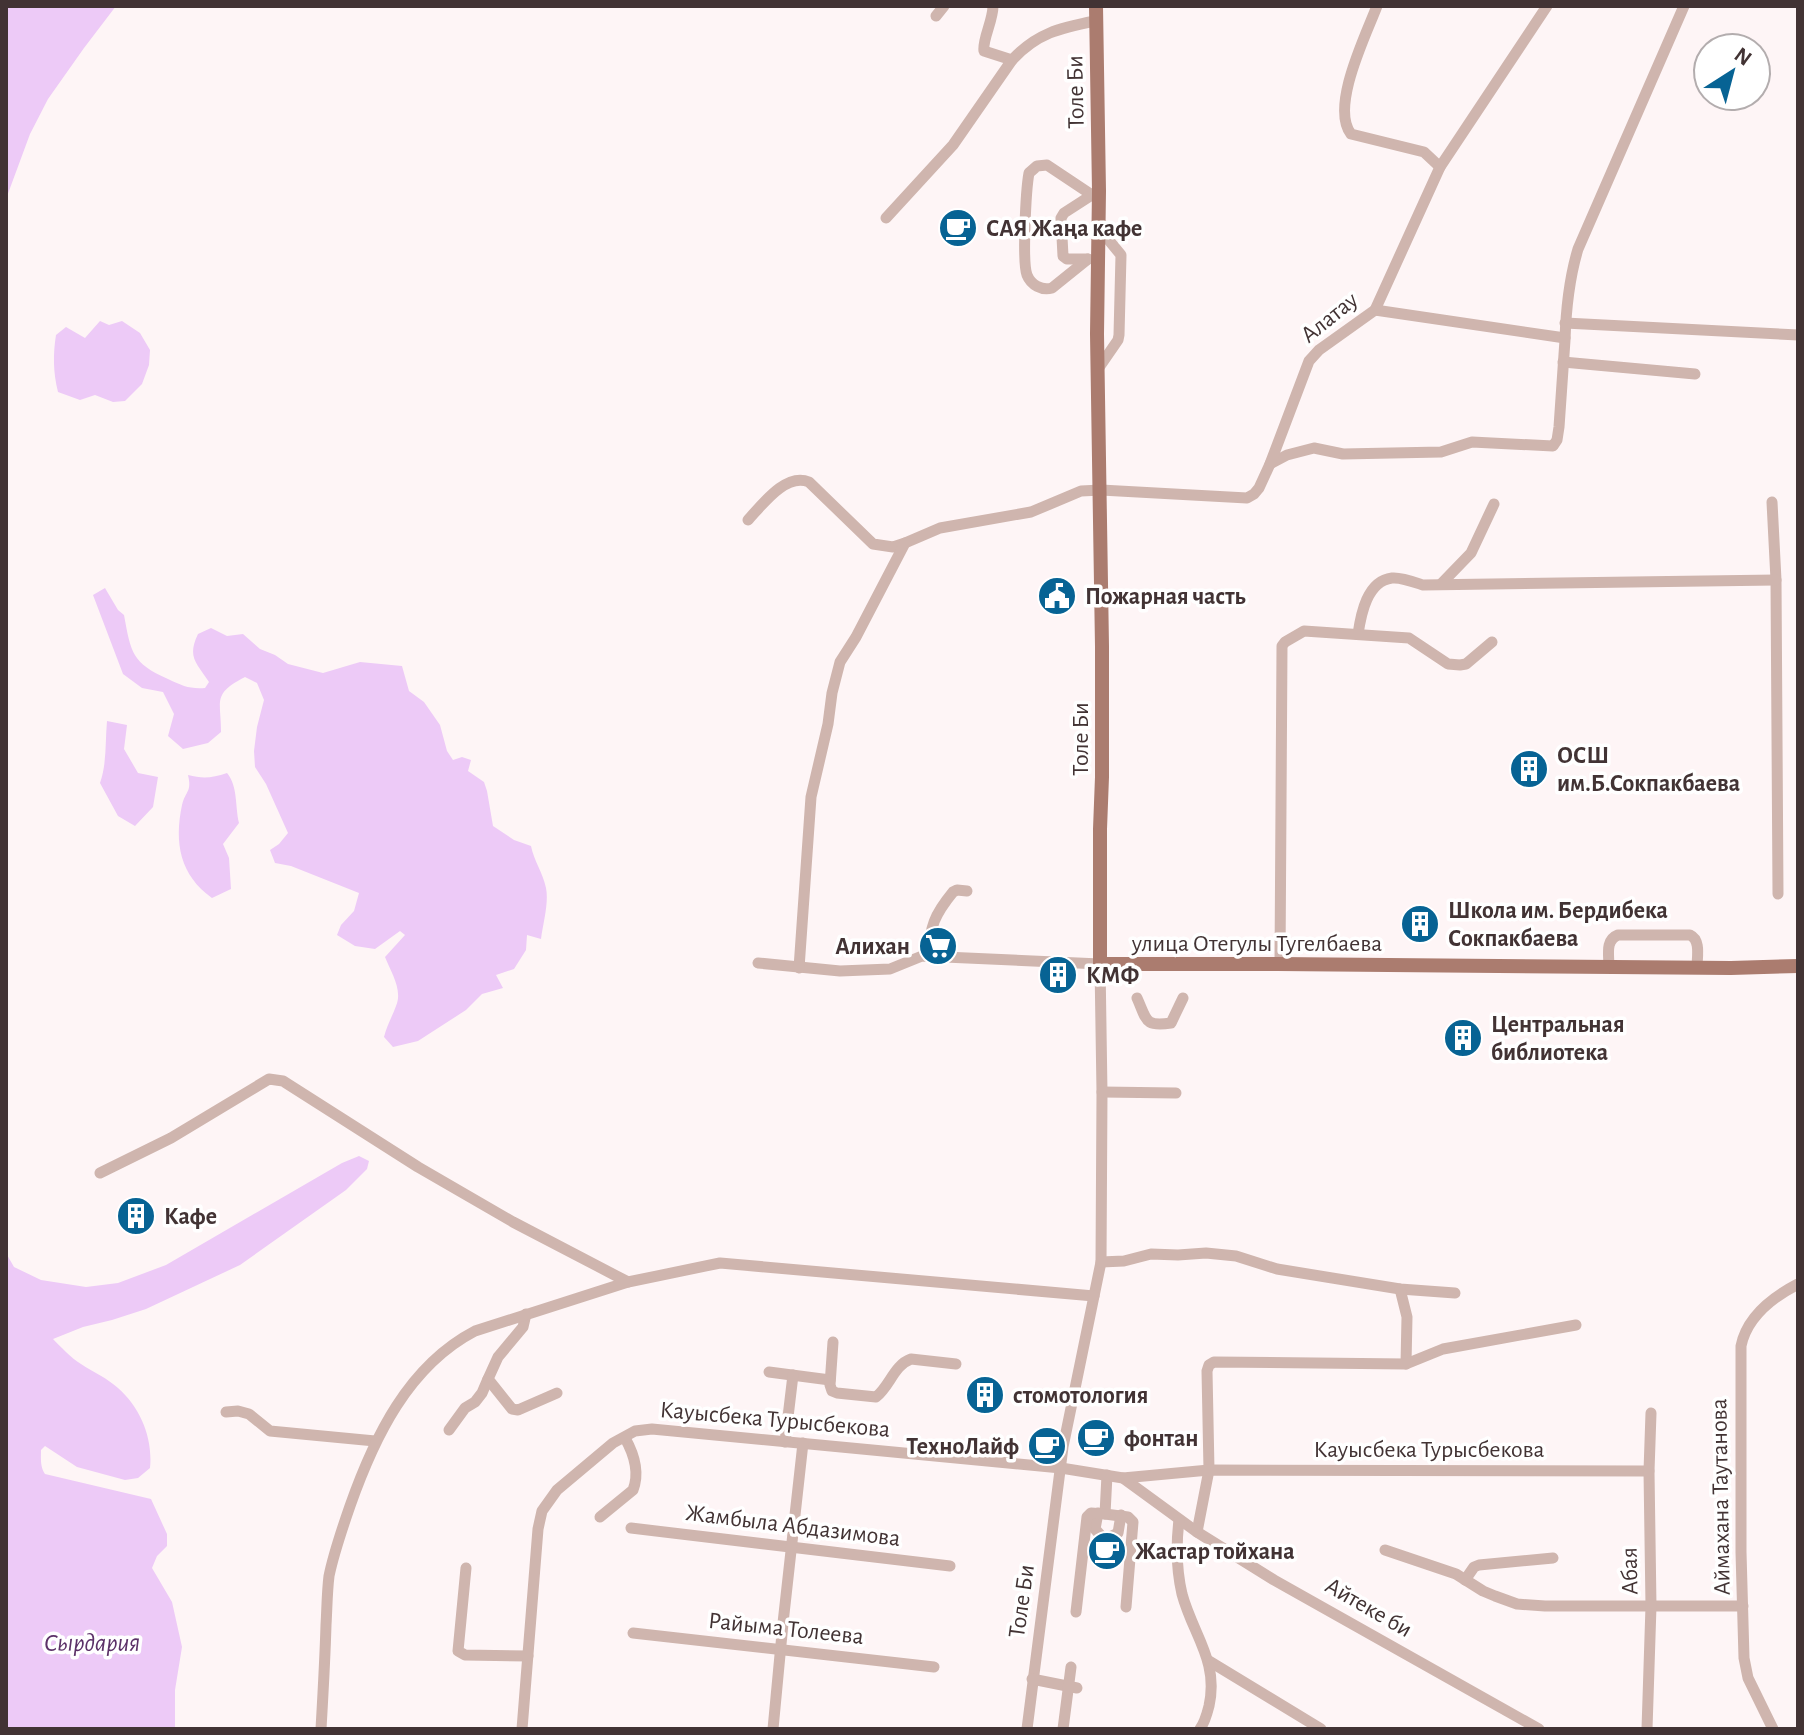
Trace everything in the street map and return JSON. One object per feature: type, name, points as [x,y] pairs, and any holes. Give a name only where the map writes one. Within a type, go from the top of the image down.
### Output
[{"type":"main road","name":"Толе Би","points":[[1095,14],[1098,227],[1093,259],[1101,490],[1100,964]]},
{"type":"main road","name":"улица Отегулы Тугелбаева","points":[[1100,964],[1798,966]]},
{"type":"street","points":[[993,6],[984,51],[1012,60]]},
{"type":"street","points":[[1377,6],[1348,84],[1344,106],[1347,128],[1351,134],[1424,152],[1440,167]]},
{"type":"street","name":"Алатау","points":[[1101,490],[1247,498],[1254,494],[1270,464],[1309,361],[1319,350],[1375,310],[1440,167],[1547,6]]},
{"type":"street","points":[[1270,464],[1287,455],[1314,448],[1343,454],[1441,452],[1472,442],[1553,446],[1559,427],[1568,287],[1578,249],[1684,6]]},
{"type":"street","points":[[886,218],[953,145],[1012,60],[1029,43],[1095,14]]},
{"type":"street","points":[[1047,165],[1096,193],[1061,218],[1063,256],[1067,259],[1093,259],[1046,290],[1029,279],[1024,262],[1029,173],[1037,166],[1047,165]]},
{"type":"street","points":[[1098,227],[1121,255],[1118,340],[1098,369]]},
{"type":"street","points":[[1375,310],[1565,338]]},
{"type":"street","points":[[1565,323],[1798,335]]},
{"type":"street","points":[[1563,362],[1695,374]]},
{"type":"street","points":[[748,520],[783,486],[800,479],[809,482],[873,544],[893,547],[940,528],[1031,512],[1081,491],[1101,490]]},
{"type":"street","points":[[1772,502],[1776,580],[1778,894]]},
{"type":"street","points":[[1441,584],[1471,553],[1494,504]]},
{"type":"street","points":[[799,968],[811,797],[832,693],[840,662],[905,543]]},
{"type":"street","points":[[1358,634],[1362,610],[1375,586],[1396,578],[1423,585],[1776,580]]},
{"type":"street","points":[[1280,964],[1282,646],[1304,631],[1409,638],[1452,665],[1466,664],[1492,642]]},
{"type":"street","points":[[929,956],[929,934],[937,915],[953,892],[967,891]]},
{"type":"street","points":[[1609,967],[1609,941],[1612,937],[1690,935],[1697,942],[1697,968]]},
{"type":"street","points":[[758,963],[840,971],[890,969],[918,956],[1100,964]]},
{"type":"street","name":"Толе Би","points":[[1027,1729],[1063,1447],[1101,1262],[1100,964]]},
{"type":"street","points":[[1137,998],[1149,1023],[1167,1024],[1174,1019],[1183,998]]},
{"type":"street","points":[[100,1173],[171,1138],[269,1079],[283,1081],[418,1167],[513,1222],[628,1282]]},
{"type":"street","points":[[1102,1092],[1176,1093]]},
{"type":"street","points":[[1101,1262],[1124,1261],[1151,1254],[1206,1253],[1236,1256],[1277,1269],[1400,1289],[1455,1293]]},
{"type":"street","points":[[321,1729],[330,1576],[346,1517],[375,1441],[417,1378],[445,1349],[475,1331],[628,1282],[720,1263],[1094,1296]]},
{"type":"street","name":"Аймахана Таутанова","points":[[1773,1729],[1748,1678],[1744,1658],[1741,1346],[1744,1333],[1760,1311],[1798,1284]]},
{"type":"street","points":[[1400,1289],[1407,1317],[1406,1364]]},
{"type":"street","points":[[449,1430],[465,1408],[482,1393],[498,1357],[523,1327],[526,1314]]},
{"type":"street","points":[[1197,1532],[1209,1470],[1207,1371],[1211,1363],[1406,1364],[1443,1349],[1576,1325]]},
{"type":"street","points":[[833,1342],[830,1380],[832,1391],[837,1393],[876,1397],[905,1360],[956,1364]]},
{"type":"street","points":[[769,1372],[830,1380]]},
{"type":"street","points":[[785,1442],[793,1375]]},
{"type":"street","points":[[488,1379],[512,1409],[518,1410],[557,1393]]},
{"type":"street","points":[[226,1412],[249,1414],[270,1431],[375,1441]]},
{"type":"street","name":"Абая","points":[[1647,1729],[1651,1606],[1651,1413]]},
{"type":"street","name":"Кауысбека Турысбекова","points":[[522,1729],[542,1511],[557,1490],[613,1443],[635,1431],[652,1429],[803,1443],[1123,1478],[1209,1470],[1649,1471]]},
{"type":"street","points":[[600,1517],[635,1485],[636,1465],[625,1438]]},
{"type":"street","points":[[773,1729],[803,1443]]},
{"type":"street","points":[[1107,1475],[1102,1513],[1095,1529],[1103,1538],[1118,1533],[1121,1515]]},
{"type":"street","name":"Айтеке би","points":[[1123,1478],[1179,1520],[1274,1580],[1539,1729]]},
{"type":"street","points":[[1076,1612],[1087,1517],[1091,1513],[1121,1515],[1133,1522],[1126,1607]]},
{"type":"street","points":[[1179,1520],[1175,1549],[1183,1594],[1209,1661],[1213,1685],[1200,1729]]},
{"type":"street","name":"Жамбыла Абдазимова","points":[[631,1528],[950,1566]]},
{"type":"street","points":[[1385,1550],[1456,1574],[1483,1591],[1517,1604],[1743,1606]]},
{"type":"street","points":[[1465,1580],[1479,1565],[1553,1558]]},
{"type":"street","points":[[466,1568],[458,1651],[465,1655],[528,1656]]},
{"type":"street","name":"Райыма Толеева","points":[[633,1633],[934,1667]]},
{"type":"street","points":[[1209,1661],[1321,1729]]},
{"type":"street","points":[[1063,1729],[1073,1687],[1071,1667]]},
{"type":"street","points":[[1032,1679],[1073,1687]]},
{"type":"water","points":[[6,6],[116,6],[48,99],[30,134],[6,199]]},
{"type":"water","points":[[100,321],[109,325],[122,321],[140,333],[150,350],[149,365],[142,384],[125,401],[113,402],[95,395],[80,400],[58,392],[54,363],[56,335],[66,327],[85,338]]},
{"type":"water","points":[[105,588],[124,615],[132,648],[140,662],[186,686],[205,688],[209,682],[194,659],[193,648],[198,634],[211,628],[227,636],[243,634],[260,649],[288,664],[323,673],[360,662],[402,666],[409,691],[424,702],[440,725],[447,751],[453,760],[462,757],[471,760],[468,771],[484,782],[493,826],[514,840],[531,846],[545,883],[547,900],[541,939],[527,935],[526,950],[514,969],[496,975],[503,988],[482,994],[466,1010],[418,1041],[393,1047],[384,1037],[398,994],[385,957],[405,935],[400,931],[375,949],[355,946],[337,935],[341,925],[354,911],[359,893],[291,866],[275,863],[270,850],[288,833],[255,767],[257,727],[264,700],[257,683],[245,677],[227,688],[220,705],[221,732],[208,743],[183,749],[168,736],[174,714],[163,692],[142,688],[123,674],[93,595]]},
{"type":"water","points":[[107,721],[127,725],[124,749],[138,773],[158,777],[153,807],[135,826],[118,816],[100,783]]},
{"type":"water","points":[[227,773],[235,790],[239,823],[223,844],[229,858],[231,889],[212,898],[201,889],[186,868],[180,845],[180,819],[189,788],[188,775],[208,777]]},
{"type":"water","name":"Сырдария","points":[[359,1156],[369,1161],[367,1169],[346,1190],[240,1265],[146,1309],[53,1339],[74,1359],[118,1388],[133,1405],[144,1425],[150,1446],[150,1468],[138,1478],[125,1480],[77,1467],[45,1446],[41,1450],[41,1462],[45,1474],[151,1499],[167,1534],[167,1546],[157,1556],[152,1568],[172,1602],[182,1647],[175,1690],[175,1729],[6,1729],[6,1253],[14,1267],[41,1280],[86,1287],[118,1283],[166,1265]]},
{"type":"place","name":"САЯ Жаңа кафе","points":[[958,228]]},
{"type":"place","name":"Пожарная часть","points":[[1057,596]]},
{"type":"place","name":"ОСШ им.Б.Сокпакбаева","points":[[1529,769]]},
{"type":"place","name":"Школа им. Бердибека Сокпакбаева","points":[[1420,924]]},
{"type":"place","name":"Алихан","points":[[938,946]]},
{"type":"place","name":"КМФ","points":[[1058,975]]},
{"type":"place","name":"Центральная библиотека","points":[[1463,1038]]},
{"type":"place","name":"Кафе","points":[[136,1216]]},
{"type":"place","name":"стомотология","points":[[985,1395]]},
{"type":"place","name":"фонтан","points":[[1096,1438]]},
{"type":"place","name":"ТехноЛайф","points":[[1047,1446]]},
{"type":"place","name":"Жастар тойхана","points":[[1107,1551]]}]
